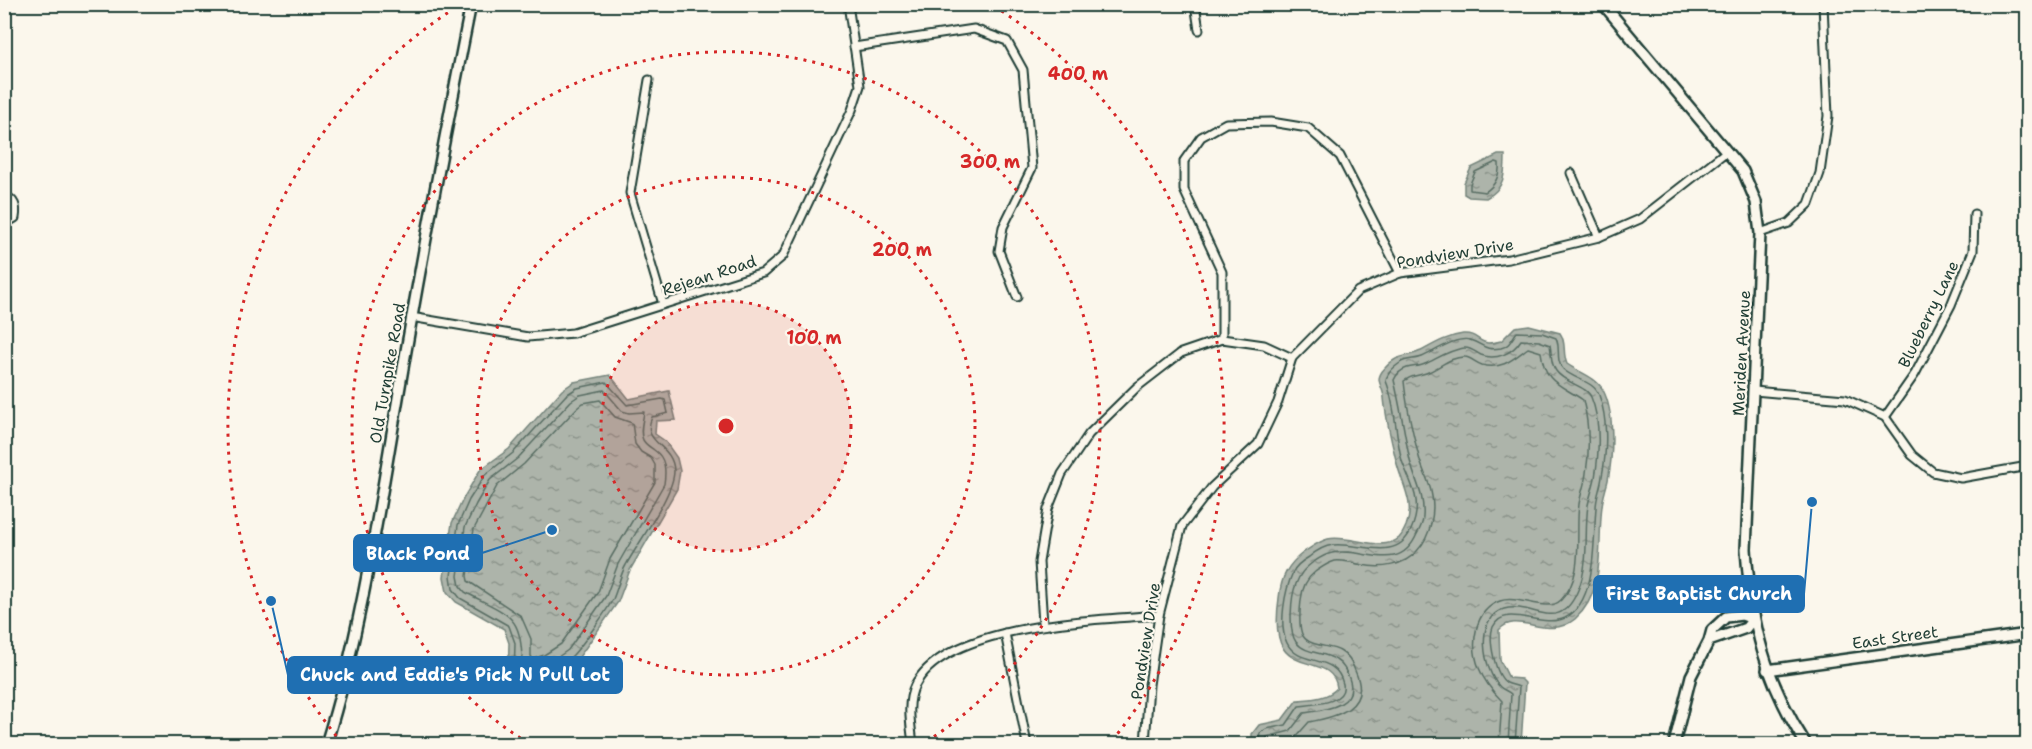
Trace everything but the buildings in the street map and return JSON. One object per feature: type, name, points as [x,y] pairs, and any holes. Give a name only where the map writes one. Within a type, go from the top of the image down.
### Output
[{"type":"main road","name":"Old Turnpike Road","points":[[326,744],[343,690],[370,560],[433,191],[471,4]]},
{"type":"main road","name":"Meriden Avenue","points":[[1603,4],[1743,171],[1756,202],[1760,233],[1746,549],[1753,618],[1767,670],[1806,744]]},
{"type":"main road","points":[[1674,744],[1691,676],[1709,641],[1712,630],[1726,617],[1742,615],[1753,618],[1746,628],[1709,641]]},
{"type":"main road","name":"East Street","points":[[1767,670],[2028,634]]},
{"type":"street","name":"Rejean Road","points":[[411,316],[528,337],[573,333],[763,273],[783,256],[852,110],[860,86],[848,4]]},
{"type":"street","points":[[1195,4],[1199,30]]},
{"type":"street","points":[[1760,233],[1789,223],[1809,204],[1820,173],[1828,116],[1823,4]]},
{"type":"street","points":[[854,47],[974,28],[1007,41],[1023,70],[1032,168],[1003,227],[999,250],[1017,297]]},
{"type":"street","points":[[649,80],[630,193],[663,304]]},
{"type":"street","points":[[1222,339],[1222,272],[1184,190],[1184,161],[1201,137],[1226,123],[1271,122],[1308,128],[1340,156],[1400,273]]},
{"type":"street","name":"Pondview Drive","points":[[1144,744],[1149,685],[1160,615],[1182,526],[1212,487],[1257,444],[1278,402],[1292,358],[1358,291],[1400,273],[1509,259],[1599,237],[1640,219],[1727,151]]},
{"type":"street","points":[[1571,173],[1599,237]]},
{"type":"street","points":[[4,195],[13,199],[16,207],[15,218],[8,222],[4,221]]},
{"type":"street","name":"Blueberry Lane","points":[[1885,417],[1915,374],[1951,305],[1973,250],[1974,214]]},
{"type":"street","points":[[1043,624],[1039,583],[1040,549],[1048,509],[1062,474],[1089,434],[1137,387],[1181,353],[1222,339],[1264,345],[1292,358]]},
{"type":"street","points":[[1754,391],[1845,399],[1885,417],[1912,455],[1933,472],[1961,478],[2028,466]]},
{"type":"street","points":[[913,744],[910,705],[914,687],[933,664],[971,643],[1043,624],[1160,615]]},
{"type":"street","points":[[1005,633],[1028,744]]},
{"type":"green space","points":[[2022,5],[2027,5],[2027,59],[2024,47]]},
{"type":"water","points":[[1498,155],[1505,155],[1505,162],[1503,180],[1497,190],[1486,198],[1469,197],[1464,194],[1464,183],[1471,168]]},
{"type":"water","points":[[1529,325],[1560,333],[1567,364],[1592,378],[1603,390],[1610,410],[1612,447],[1610,470],[1602,506],[1599,566],[1592,595],[1585,608],[1575,619],[1564,625],[1543,627],[1515,623],[1506,624],[1499,630],[1500,660],[1509,678],[1521,679],[1525,683],[1521,744],[1252,744],[1252,734],[1259,725],[1282,720],[1297,700],[1324,696],[1337,688],[1329,673],[1289,655],[1280,643],[1277,623],[1278,604],[1282,584],[1290,566],[1304,552],[1325,540],[1336,538],[1375,544],[1392,542],[1402,534],[1409,518],[1409,501],[1398,468],[1379,380],[1382,372],[1398,358],[1416,353],[1452,337],[1467,334],[1493,343],[1501,341],[1515,327]]},
{"type":"water","points":[[610,375],[629,399],[669,391],[676,420],[656,421],[655,434],[665,441],[677,458],[680,471],[677,489],[630,570],[618,602],[577,660],[554,676],[520,687],[508,680],[509,643],[504,629],[456,602],[447,592],[444,577],[452,523],[480,470],[509,449],[562,390],[574,382]]},
{"type":"place","name":"First Baptist Church","points":[[1812,502]]},
{"type":"place","name":"Black Pond","points":[[552,530]]},
{"type":"place","name":"Chuck and Eddie's Pick N Pull Lot","points":[[271,601]]}]
